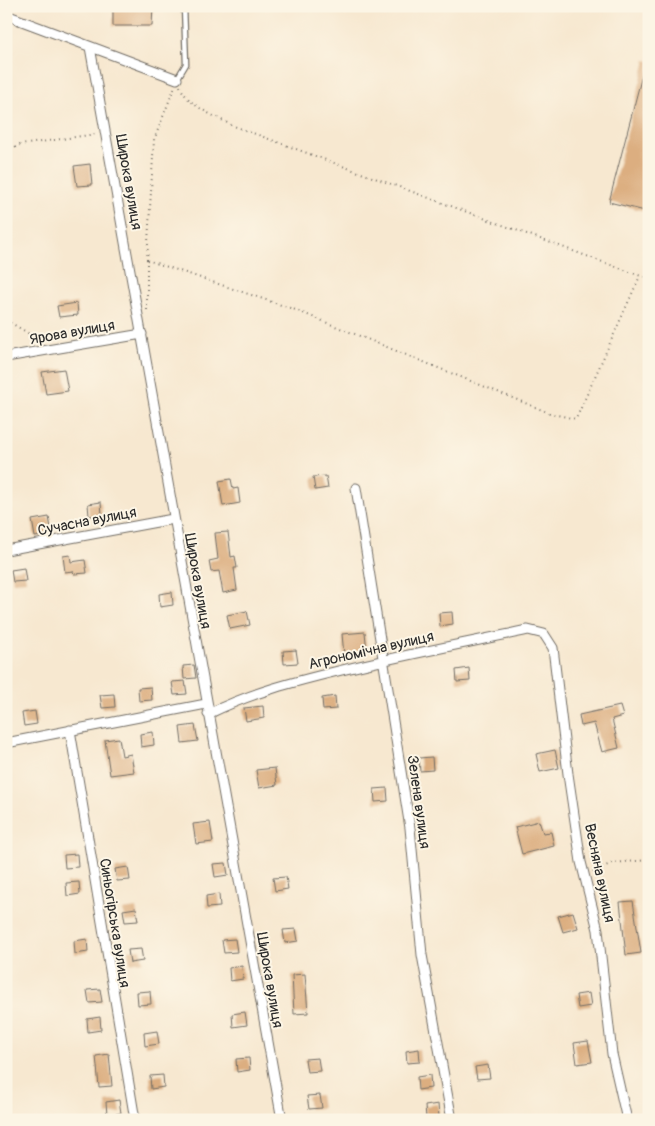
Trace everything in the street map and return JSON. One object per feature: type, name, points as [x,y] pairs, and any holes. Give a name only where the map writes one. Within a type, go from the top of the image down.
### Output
[{"type":"street","points":[[6,15],[177,79]]},
{"type":"street","name":"Широка вулиця","points":[[90,47],[206,704],[282,1120]]},
{"type":"street","name":"Ярова вулиця","points":[[6,357],[142,334]]},
{"type":"street","name":"Зелена вулиця","points":[[356,488],[410,828],[422,956],[452,1120]]},
{"type":"street","name":"Сучасна вулиця","points":[[6,550],[173,519]]},
{"type":"street","name":"Агрономічна вулиця","points":[[208,714],[250,694],[272,687],[383,660],[528,630],[544,634]]},
{"type":"street","name":"Весняна вулиця","points":[[544,634],[553,648],[568,774],[584,876],[598,930],[612,1054],[627,1120]]},
{"type":"street","points":[[6,742],[206,704]]},
{"type":"street","name":"Синьогірська вулиця","points":[[70,730],[135,1120]]},
{"type":"lane","points":[[177,79],[186,64],[184,6]]},
{"type":"path","points":[[147,310],[147,260],[154,140],[177,79]]},
{"type":"path","points":[[177,79],[183,93],[195,105],[231,125],[649,279]]},
{"type":"path","points":[[6,152],[20,145],[106,133]]},
{"type":"path","points":[[147,260],[293,309],[552,414],[576,419],[640,276]]},
{"type":"path","points":[[6,320],[55,349]]},
{"type":"path","points":[[584,876],[612,863],[649,860]]},
{"type":"building","points":[[113,6],[153,6],[152,26],[113,26]]},
{"type":"building","points":[[646,60],[649,61],[649,212],[609,202]]},
{"type":"building","points":[[90,164],[92,185],[77,186],[74,166]]},
{"type":"building","points":[[77,303],[78,315],[59,317],[57,306]]},
{"type":"building","points":[[64,369],[68,391],[46,394],[42,372]]},
{"type":"building","points":[[326,476],[328,488],[315,490],[313,477]]},
{"type":"building","points":[[231,479],[233,489],[238,488],[240,503],[223,506],[219,481]]},
{"type":"building","points":[[101,502],[102,515],[89,516],[88,504]]},
{"type":"building","points":[[49,517],[52,534],[35,537],[32,520]]},
{"type":"building","points":[[228,532],[231,557],[235,556],[237,568],[234,568],[237,590],[223,593],[219,571],[211,572],[209,561],[218,559],[215,533]]},
{"type":"building","points":[[70,555],[71,562],[85,560],[87,573],[74,574],[73,571],[65,572],[63,556]]},
{"type":"building","points":[[24,568],[26,581],[13,582],[11,570]]},
{"type":"building","points":[[172,592],[173,605],[160,607],[159,594]]},
{"type":"building","points":[[247,611],[250,625],[230,629],[227,615]]},
{"type":"building","points":[[452,612],[453,624],[440,626],[439,613]]},
{"type":"building","points":[[365,632],[367,652],[344,655],[342,634]]},
{"type":"building","points":[[296,650],[298,663],[284,664],[283,651]]},
{"type":"building","points":[[194,665],[196,678],[184,679],[183,666]]},
{"type":"building","points":[[469,668],[470,681],[457,682],[456,670]]},
{"type":"building","points":[[185,681],[187,694],[174,695],[172,682]]},
{"type":"building","points":[[151,687],[152,700],[139,701],[138,688]]},
{"type":"building","points":[[114,694],[115,707],[102,708],[100,695]]},
{"type":"building","points":[[335,696],[336,709],[323,710],[322,698]]},
{"type":"building","points":[[263,706],[264,718],[246,721],[244,708]]},
{"type":"building","points":[[620,706],[623,716],[612,719],[619,748],[602,752],[594,723],[581,726],[579,715]]},
{"type":"building","points":[[35,711],[37,724],[24,726],[22,713]]},
{"type":"building","points":[[195,725],[198,741],[182,743],[180,727]]},
{"type":"building","points":[[153,732],[154,745],[141,747],[140,734]]},
{"type":"building","points":[[119,738],[122,756],[131,754],[134,772],[110,775],[105,740]]},
{"type":"building","points":[[555,750],[559,768],[540,772],[536,754]]},
{"type":"building","points":[[432,757],[433,770],[420,771],[419,758]]},
{"type":"building","points":[[275,768],[277,785],[259,788],[256,770]]},
{"type":"building","points":[[387,788],[388,801],[375,802],[374,789]]},
{"type":"building","points":[[539,821],[543,833],[551,832],[554,846],[522,854],[515,827]]},
{"type":"building","points":[[210,822],[213,842],[196,844],[193,824]]},
{"type":"building","points":[[77,854],[78,867],[65,868],[64,855]]},
{"type":"building","points":[[226,863],[228,875],[215,877],[213,864]]},
{"type":"building","points":[[128,867],[130,880],[117,881],[115,869]]},
{"type":"building","points":[[286,877],[288,889],[275,891],[273,878]]},
{"type":"building","points":[[79,882],[80,894],[67,896],[66,883]]},
{"type":"building","points":[[219,894],[220,907],[207,908],[206,896]]},
{"type":"building","points":[[633,901],[641,953],[626,955],[620,902]]},
{"type":"building","points":[[136,908],[138,921],[125,922],[123,910]]},
{"type":"building","points":[[573,912],[578,928],[563,932],[558,916]]},
{"type":"building","points":[[296,929],[298,941],[285,943],[283,930]]},
{"type":"building","points":[[87,939],[88,952],[75,954],[74,941]]},
{"type":"building","points":[[235,939],[237,952],[224,953],[222,940]]},
{"type":"building","points":[[141,949],[143,961],[130,963],[128,950]]},
{"type":"building","points":[[242,966],[243,979],[230,981],[229,968]]},
{"type":"building","points":[[305,974],[308,1013],[294,1014],[292,975]]},
{"type":"building","points":[[100,989],[102,1002],[89,1003],[87,990]]},
{"type":"building","points":[[150,991],[151,1004],[138,1005],[137,992]]},
{"type":"building","points":[[589,993],[591,1006],[578,1008],[576,995]]},
{"type":"building","points":[[245,1012],[247,1025],[233,1027],[232,1014]]},
{"type":"building","points":[[100,1017],[101,1030],[88,1032],[87,1019]]},
{"type":"building","points":[[157,1031],[159,1044],[145,1046],[144,1033]]},
{"type":"building","points":[[588,1041],[592,1062],[577,1064],[574,1043]]},
{"type":"building","points":[[419,1049],[420,1062],[407,1063],[406,1051]]},
{"type":"building","points":[[109,1054],[112,1086],[99,1087],[96,1056]]},
{"type":"building","points":[[249,1058],[250,1070],[237,1072],[236,1059]]},
{"type":"building","points":[[318,1058],[320,1071],[307,1072],[305,1059]]},
{"type":"building","points":[[488,1065],[490,1078],[477,1079],[475,1067]]},
{"type":"building","points":[[163,1075],[164,1087],[151,1089],[150,1076]]},
{"type":"building","points":[[430,1075],[431,1088],[418,1090],[417,1077]]},
{"type":"building","points":[[320,1095],[322,1108],[309,1109],[307,1096]]},
{"type":"building","points":[[119,1100],[121,1113],[107,1115],[106,1102]]},
{"type":"building","points":[[438,1104],[439,1117],[426,1118],[425,1106]]}]
